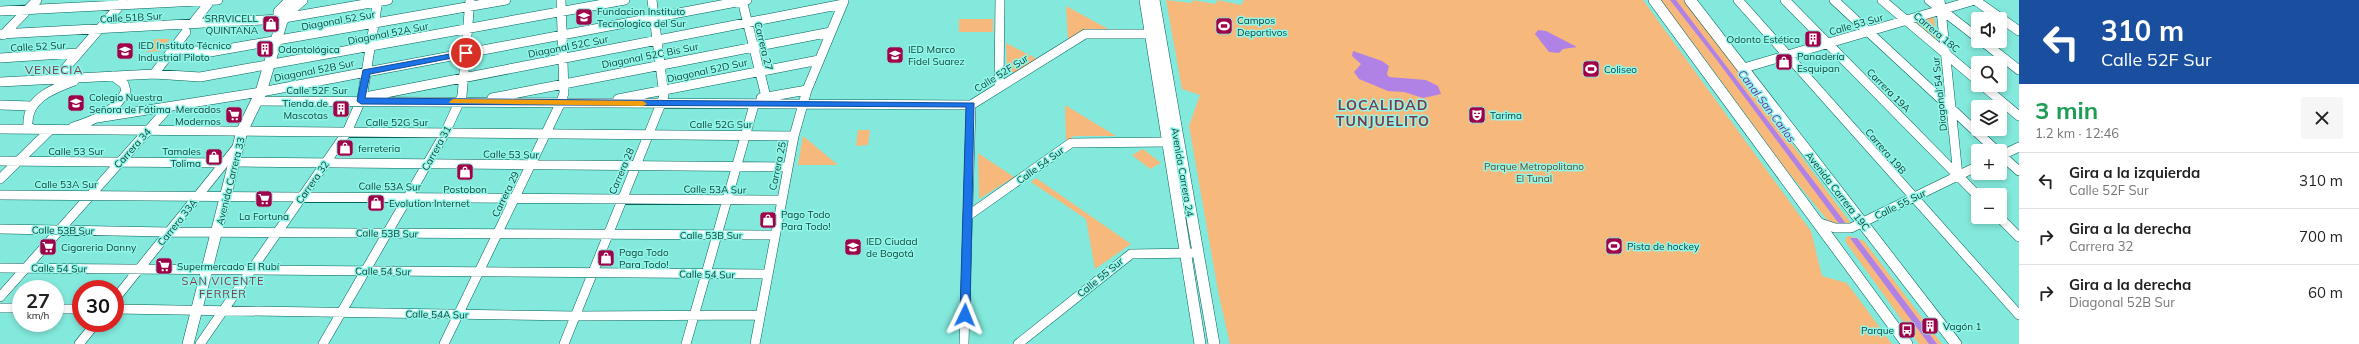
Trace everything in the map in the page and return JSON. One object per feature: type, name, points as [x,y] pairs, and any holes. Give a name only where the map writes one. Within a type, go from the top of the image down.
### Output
[{"type":"main road","points":[[282,7],[291,0]]},
{"type":"main road","name":"Avenida Carrera 33","points":[[188,344],[227,196],[229,162],[239,145],[242,131],[259,96],[282,19],[302,0]]},
{"type":"main road","name":"Avenida Carrera 24","points":[[1145,0],[1200,344]]},
{"type":"main road","name":"Avenida Carrera 24","points":[[1154,0],[1214,344]]},
{"type":"main road","points":[[1654,0],[1820,223],[1907,344]]},
{"type":"main road","name":"Avenida Carrera 19C","points":[[1690,0],[1956,344]]},
{"type":"main road","name":"Avenida Carrera 33","points":[[282,7],[278,14],[282,19]]},
{"type":"street","points":[[2,35],[37,0]]},
{"type":"street","points":[[193,23],[210,0]]},
{"type":"street","points":[[0,11],[122,3],[218,0]]},
{"type":"street","points":[[318,12],[360,0]]},
{"type":"street","points":[[318,12],[388,0]]},
{"type":"street","name":"Diagonal 52 Sur","points":[[173,49],[205,53],[374,24],[469,3],[506,0]]},
{"type":"street","name":"Carrera 29","points":[[444,344],[562,102],[564,83],[561,0]]},
{"type":"street","name":"Diagonal 52A Sur","points":[[0,82],[154,74],[195,78],[269,66],[625,0]]},
{"type":"street","name":"Carrera 28","points":[[564,344],[606,235],[661,104],[664,90],[652,0]]},
{"type":"street","name":"Diagonal 52B Sur","points":[[97,118],[169,107],[259,96],[366,72],[744,0]]},
{"type":"street","name":"Carrera 27","points":[[744,0],[747,23],[766,97]]},
{"type":"street","points":[[999,86],[1000,0]]},
{"type":"street","name":"Carrera 19B","points":[[1738,0],[1788,55],[1912,198],[2019,316]]},
{"type":"street","name":"Carrera 19A","points":[[1785,0],[1971,189]]},
{"type":"street","points":[[1834,0],[1989,144]]},
{"type":"street","name":"Carrera 18C","points":[[1882,0],[1971,75]]},
{"type":"street","points":[[1929,0],[1971,33]]},
{"type":"street","name":"Diagonal 54 Sur","points":[[1940,0],[1958,176]]},
{"type":"street","points":[[1975,0],[2019,31]]},
{"type":"street","name":"Calle 53 Sur","points":[[1744,68],[1975,0]]},
{"type":"street","name":"Carrera 32","points":[[200,344],[347,132],[361,99],[378,1]]},
{"type":"street","points":[[56,79],[122,3]]},
{"type":"street","name":"Carrera 31","points":[[323,344],[446,133],[461,102],[469,3]]},
{"type":"street","name":"Diagonal 52C Sur","points":[[361,99],[464,77],[747,23],[838,3]]},
{"type":"street","name":"Carrera 25","points":[[755,344],[774,235],[794,136],[807,90],[831,32],[838,3]]},
{"type":"street","points":[[263,20],[269,18],[282,7]]},
{"type":"street","name":"Calle 51B Sur","points":[[2,35],[100,28],[282,19],[318,12]]},
{"type":"street","points":[[154,74],[186,32]]},
{"type":"street","name":"Diagonal 52C Bis Sur","points":[[473,102],[753,46],[831,32]]},
{"type":"street","name":"Calle 52F Sur","points":[[259,96],[344,101],[361,99],[461,102],[754,105],[970,104],[1085,34],[1150,34]]},
{"type":"street","points":[[1991,48],[2019,70]]},
{"type":"street","name":"Calle 52 Sur","points":[[0,58],[78,53]]},
{"type":"street","name":"Diagonal 52D Sur","points":[[601,103],[759,70],[819,60]]},
{"type":"street","points":[[61,130],[97,118],[115,107],[124,97],[126,91],[124,84],[114,76]]},
{"type":"street","points":[[33,129],[28,126],[26,119],[31,106],[51,91],[83,78]]},
{"type":"street","points":[[729,104],[807,90]]},
{"type":"street","points":[[1990,92],[2019,116]]},
{"type":"street","points":[[964,344],[969,215],[970,104]]},
{"type":"street","points":[[0,105],[31,106]]},
{"type":"street","points":[[686,344],[754,105]]},
{"type":"street","name":"Carrera 34","points":[[0,297],[169,107]]},
{"type":"street","name":"Calle 52G Sur","points":[[0,129],[794,136]]},
{"type":"street","points":[[0,179],[50,130]]},
{"type":"street","name":"Calle 54 Sur","points":[[969,215],[1071,143],[1168,142]]},
{"type":"street","points":[[2007,151],[2019,147]]},
{"type":"street","points":[[2007,160],[2019,171]]},
{"type":"street","name":"Calle 53 Sur","points":[[0,161],[737,168],[787,167]]},
{"type":"street","name":"Carrera 33A","points":[[124,288],[197,197],[229,162]]},
{"type":"street","name":"Calle 55 Sur","points":[[1820,223],[1830,227],[1844,229],[1862,222],[1971,170]]},
{"type":"street","name":"Calle 53A Sur","points":[[0,195],[91,194],[197,197],[302,196],[727,201],[781,200]]},
{"type":"street","points":[[2006,224],[2019,237]]},
{"type":"street","name":"Calle 53B Sur","points":[[0,229],[168,232],[218,231],[717,236],[774,235]]},
{"type":"street","name":"Calle 55 Sur","points":[[1018,344],[1127,256],[1140,252],[1198,253]]},
{"type":"street","name":"Calle 54 Sur","points":[[0,268],[767,274]]},
{"type":"street","points":[[0,308],[12,308]]},
{"type":"street","name":"Calle 54A Sur","points":[[124,309],[574,316],[760,315]]},
{"type":"street","points":[[79,344],[89,332]]},
{"type":"green space","name":"Parque Metropolitano El Tunal","points":[[1166,0],[1192,3],[1193,0],[1215,4],[1218,0],[1241,5],[1244,0],[1643,0],[1811,231],[1822,276],[1847,283],[1892,344],[1230,344],[1219,296],[1189,126],[1200,95],[1182,89]]},
{"type":"green space","points":[[1658,0],[1685,0],[1850,222],[1849,224],[1835,225],[1828,221],[1785,168],[1693,43]]},
{"type":"green space","points":[[1066,6],[1112,31],[1068,39]]},
{"type":"green space","points":[[1934,17],[1937,41],[1913,23]]},
{"type":"green space","points":[[959,19],[993,19],[993,32],[959,32]]},
{"type":"green space","points":[[155,39],[170,39],[161,51],[146,52]]},
{"type":"green space","points":[[1006,43],[1037,59],[1016,72],[1007,72]]},
{"type":"green space","points":[[1065,105],[1116,136],[1074,136],[1066,141]]},
{"type":"green space","points":[[858,130],[870,130],[868,145],[856,146]]},
{"type":"green space","points":[[803,136],[838,165],[798,165]]},
{"type":"green space","points":[[1143,149],[1161,163],[1150,169],[1132,155]]},
{"type":"green space","points":[[978,153],[1014,177],[979,199]]},
{"type":"green space","points":[[1036,178],[1131,244],[1095,269],[1086,219],[1031,182]]},
{"type":"green space","points":[[1850,236],[1864,241],[1942,344],[1919,344],[1845,241],[1846,237]]},
{"type":"shaded area","points":[[1670,0],[1676,0],[1847,225],[1840,225]]},
{"type":"shaded area","points":[[1538,30],[1546,31],[1577,47],[1563,49],[1559,53],[1549,52],[1535,34]]},
{"type":"shaded area","points":[[1353,51],[1382,61],[1389,66],[1387,74],[1389,77],[1426,80],[1438,86],[1441,94],[1423,98],[1404,92],[1388,91],[1359,79],[1354,72],[1361,64],[1352,56]]},
{"type":"shaded area","points":[[1850,238],[1857,238],[1937,344],[1929,344]]},
{"type":"slow traffic","points":[[453,102],[643,104]]},
{"type":"place","name":"Fundacion Instituto Tecnologico del Sur","points":[[584,17]]},
{"type":"place","name":"SRRVICELL QUINTANA","points":[[271,24]]},
{"type":"place","name":"Campos Deportivos","points":[[1224,26]]},
{"type":"place","name":"Odonto Estética","points":[[1813,39]]},
{"type":"place","name":"Odontológica","points":[[265,49]]},
{"type":"place","name":"IED Instituto Técnico Industrial Piloto","points":[[125,51]]},
{"type":"place","name":"IED Marco Fidel Suarez","points":[[895,55]]},
{"type":"place","name":"Panadería Esquipan","points":[[1784,62]]},
{"type":"place","name":"Coliseo","points":[[1591,69]]},
{"type":"place","name":"Colegio Nuestra Señora de Fátima","points":[[76,103]]},
{"type":"place","name":"Tienda de Mascotas","points":[[341,109]]},
{"type":"place","name":"Mercados Modernos","points":[[234,115]]},
{"type":"place","name":"Tarima","points":[[1477,115]]},
{"type":"place","name":"ferreteria","points":[[345,148]]},
{"type":"place","name":"Tamales Tolima","points":[[214,157]]},
{"type":"place","name":"Postobon","points":[[465,172]]},
{"type":"place","name":"La Fortuna","points":[[264,199]]},
{"type":"place","name":"Evolution Internet","points":[[376,203]]},
{"type":"place","name":"Pago Todo Para Todo!","points":[[768,220]]},
{"type":"place","name":"Pista de hockey","points":[[1614,246]]},
{"type":"place","name":"Cigareria Danny","points":[[48,247]]},
{"type":"place","name":"IED Ciudad de Bogotá","points":[[853,247]]},
{"type":"place","name":"Paga Todo Para Todo!","points":[[606,258]]},
{"type":"place","name":"Supermercado El Rubí","points":[[164,266]]},
{"type":"place","name":"Vagón 1","points":[[1930,326]]},
{"type":"place","name":"Parque","points":[[1907,330]]},
{"type":"district","name":"VENECIA","points":[[54,70]]},
{"type":"district","name":"LOCALIDAD TUNJUELITO","points":[[1383,114]]},
{"type":"district","name":"SAN VICENTE FERRER","points":[[223,287]]},
{"type":"route","points":[[466,53],[366,72],[361,101],[808,105],[970,104],[970,195],[965,315]]},
{"type":"water label","name":"Canal San Carlos","points":[[1767,106]]}]
